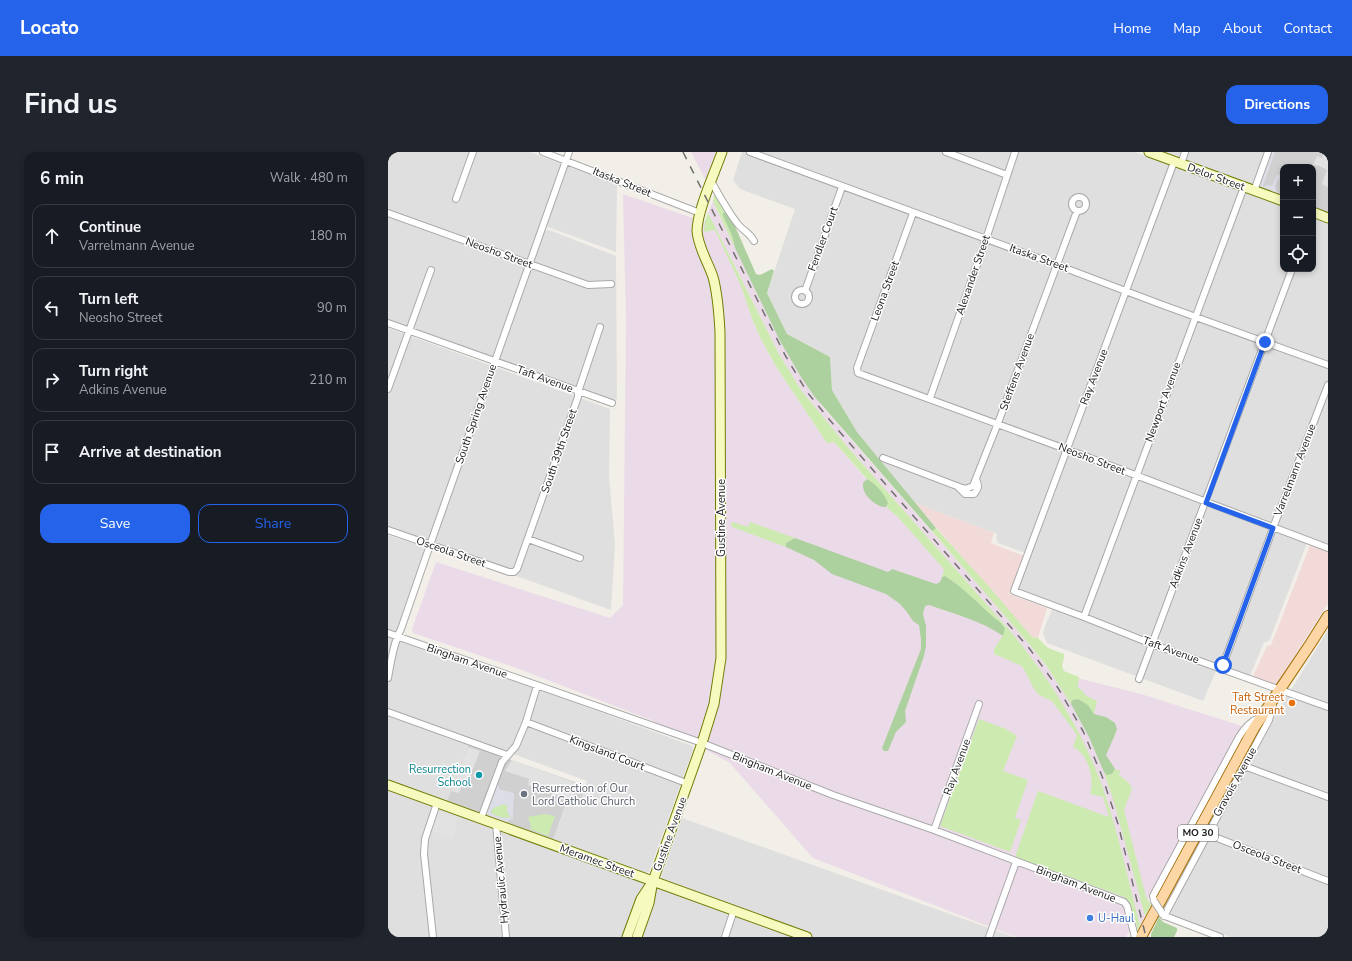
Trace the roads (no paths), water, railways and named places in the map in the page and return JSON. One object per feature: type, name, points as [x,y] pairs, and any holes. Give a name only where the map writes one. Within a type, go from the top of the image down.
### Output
[{"type":"main road","name":"Gravois Avenue","points":[[1135,936],[1254,728],[1328,616]]},
{"type":"street","points":[[456,199],[473,152]]},
{"type":"street","name":"Itaska Street","points":[[543,152],[700,213]]},
{"type":"street","name":"South Spring Avenue","points":[[388,678],[391,660],[398,636],[569,152]]},
{"type":"street","name":"Gustine Avenue","points":[[637,937],[649,903],[653,881],[689,784],[702,744],[714,704],[721,658],[720,332],[718,301],[713,278],[698,235],[697,223],[722,152]]},
{"type":"street","name":"Itaska Street","points":[[750,152],[1328,365]]},
{"type":"street","points":[[946,152],[1007,175]]},
{"type":"street","name":"Alexander Street","points":[[930,398],[1015,152]]},
{"type":"street","name":"Delor Street","points":[[1149,152],[1280,200]]},
{"type":"street","name":"Ray Avenue","points":[[1014,591],[1126,291],[1177,163],[1185,152]]},
{"type":"street","points":[[1254,191],[1268,152]]},
{"type":"street","points":[[711,182],[735,221],[752,236],[754,241]]},
{"type":"street","name":"Fendler Court","points":[[805,291],[842,187]]},
{"type":"street","name":"Newport Avenue","points":[[1084,617],[1244,187]]},
{"type":"street","name":"Steffens Avenue","points":[[883,458],[966,489],[974,484],[998,424],[1077,211]]},
{"type":"street","name":"Neosho Street","points":[[388,213],[588,284],[611,284]]},
{"type":"street","name":"Leona Street","points":[[857,370],[913,213]]},
{"type":"street","points":[[1316,213],[1328,218]]},
{"type":"street","points":[[388,390],[431,270]]},
{"type":"street","name":"Adkins Avenue","points":[[1139,679],[1206,503],[1291,272]]},
{"type":"street","name":"Taft Avenue","points":[[388,323],[612,403]]},
{"type":"street","name":"South 39th Street","points":[[514,572],[517,569],[528,539],[578,397],[578,392],[600,327]]},
{"type":"street","name":"Neosho Street","points":[[857,370],[858,372],[1328,548]]},
{"type":"street","name":"Varrelmann Avenue","points":[[1222,668],[1273,528],[1328,385]]},
{"type":"street","name":"Osceola Street","points":[[388,530],[509,572],[514,572]]},
{"type":"street","points":[[528,539],[580,558]]},
{"type":"street","name":"Taft Avenue","points":[[1014,591],[1152,644],[1328,707]]},
{"type":"street","name":"Bingham Avenue","points":[[388,633],[702,744],[834,796],[934,830],[1124,902],[1127,906],[1135,936]]},
{"type":"street","points":[[481,818],[502,762],[516,746],[526,722],[537,686]]},
{"type":"street","name":"Gravois Avenue","points":[[1262,716],[1250,722],[1239,737],[1153,896],[1154,901],[1163,914],[1269,720],[1273,700]]},
{"type":"street","name":"Ray Avenue","points":[[934,830],[979,704]]},
{"type":"street","points":[[388,712],[507,755]]},
{"type":"street","name":"Kingsland Court","points":[[526,722],[689,784]]},
{"type":"street","points":[[1244,766],[1328,797]]},
{"type":"street","name":"Meramec Street","points":[[388,785],[807,937]]},
{"type":"street","points":[[433,937],[424,854],[425,839],[437,803]]},
{"type":"street","name":"Hydraulic Avenue","points":[[496,824],[506,937]]},
{"type":"street","name":"Osceola Street","points":[[1207,834],[1328,881]]},
{"type":"street","points":[[989,937],[1016,862]]},
{"type":"street","name":"Gustine Avenue","points":[[627,937],[641,899],[653,881]]},
{"type":"street","points":[[725,937],[734,910]]},
{"type":"street","points":[[1163,914],[1220,937]]},
{"type":"railway","points":[[683,152],[785,355],[807,392],[838,430],[1029,648],[1058,688],[1083,731],[1102,776],[1118,824],[1146,937]]},
{"type":"place","name":"Taft Street Restaurant","points":[[1292,703]]},
{"type":"place","name":"Resurrection School","points":[[479,775]]},
{"type":"place","name":"Resurrection of Our Lord Catholic Church","points":[[524,794]]},
{"type":"place","name":"U-Haul","points":[[1090,918]]}]
